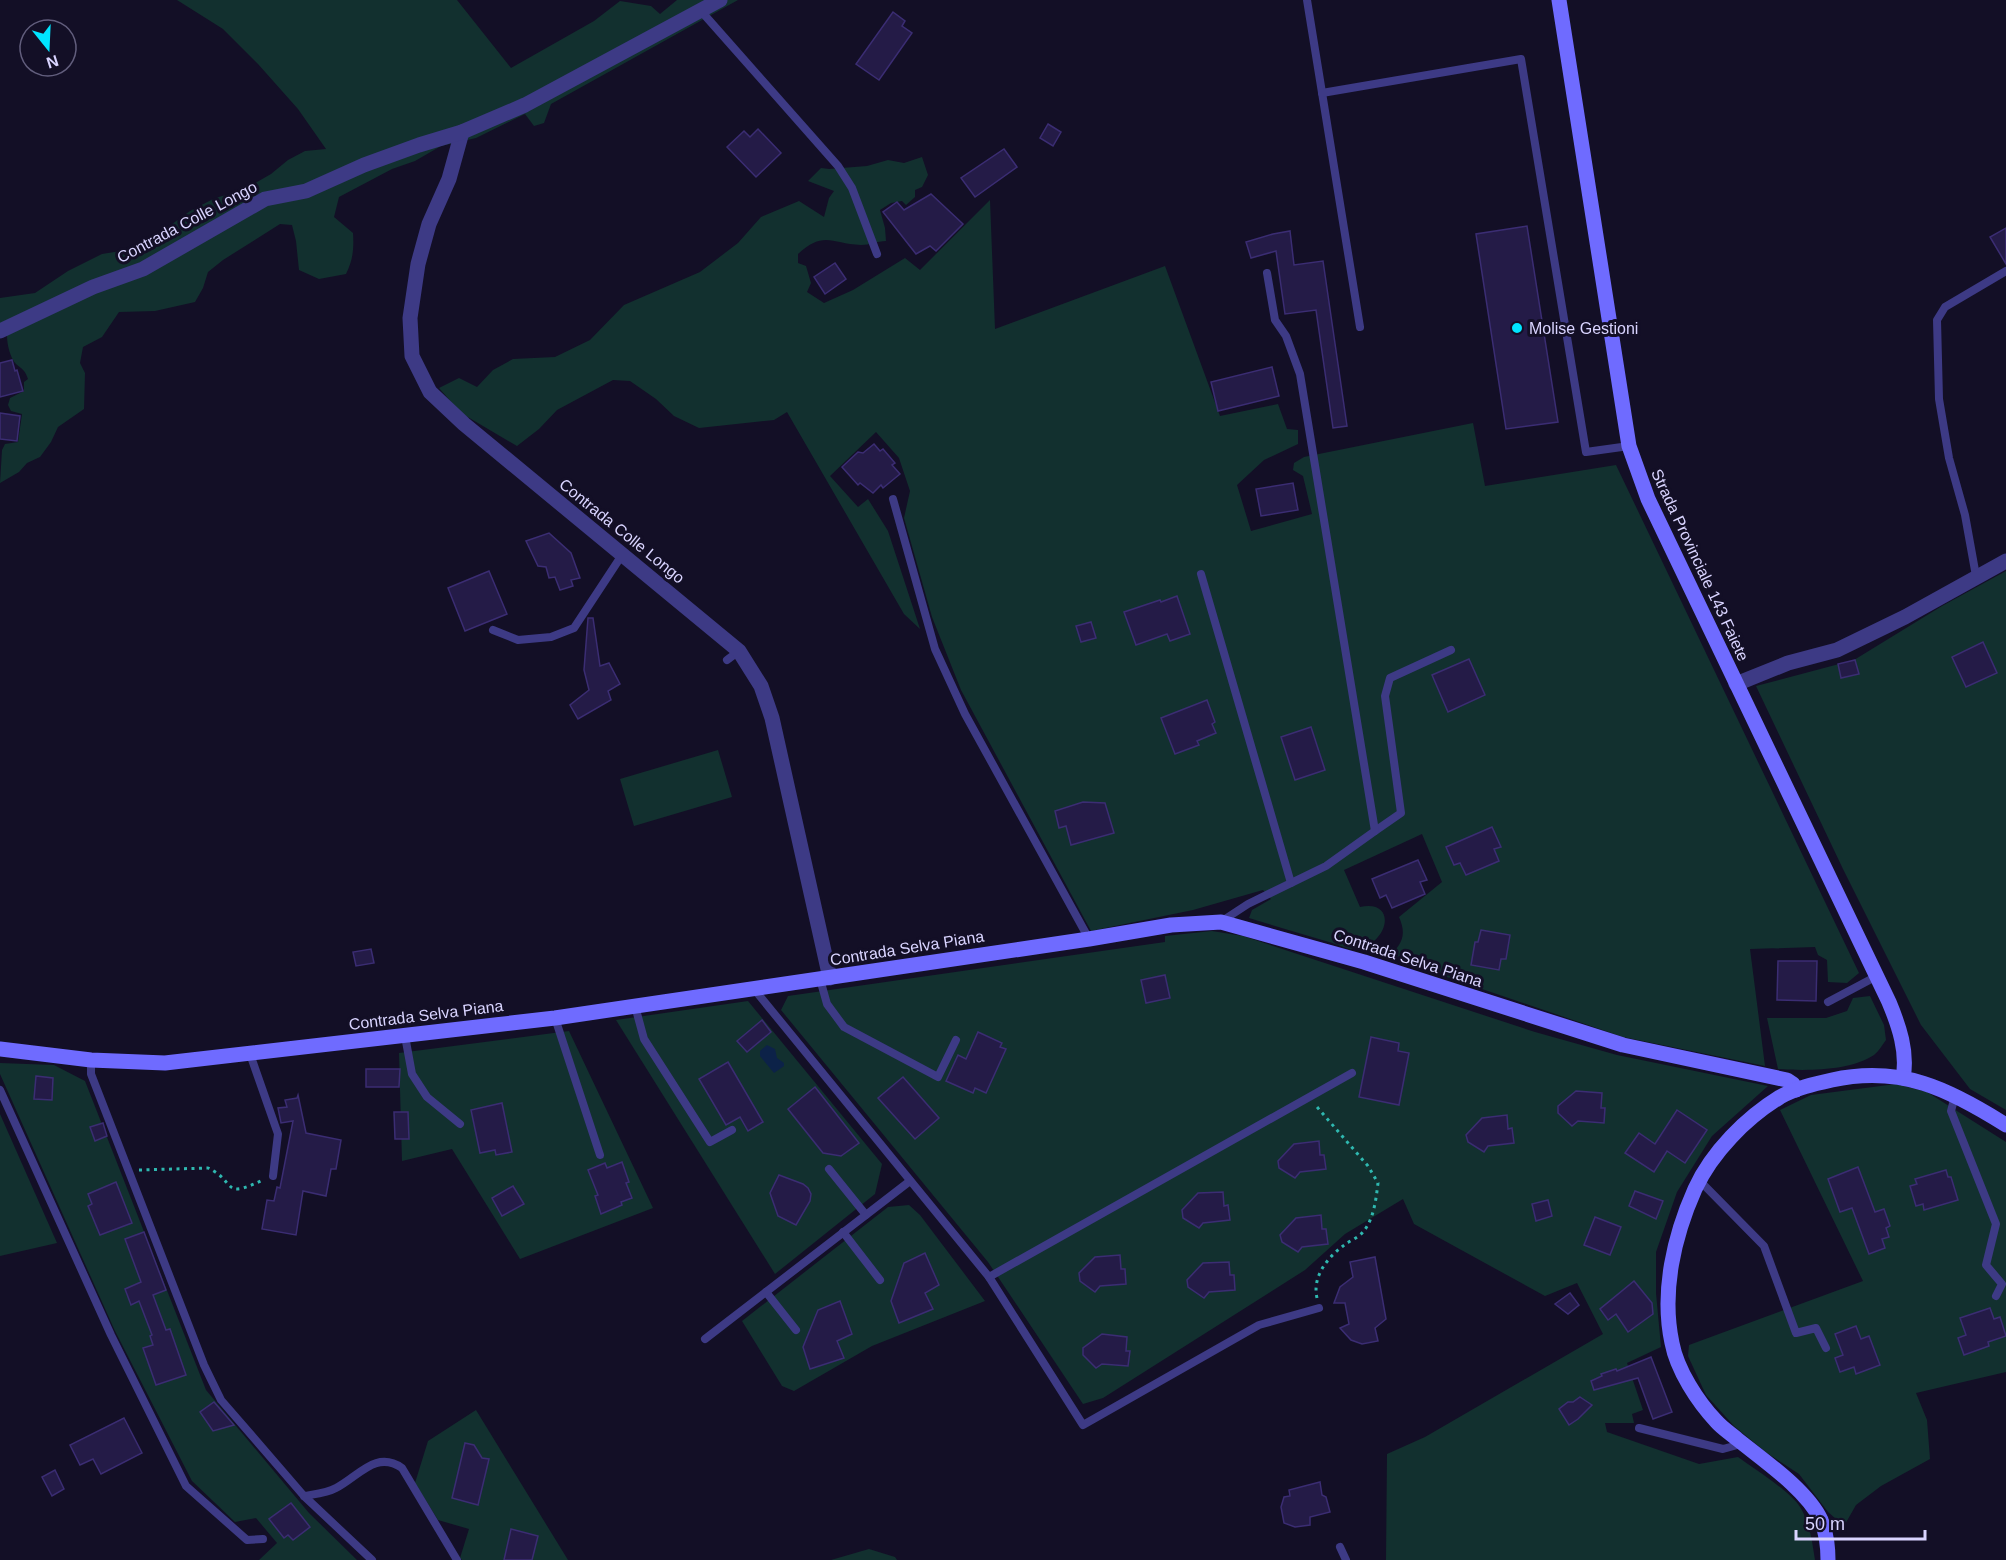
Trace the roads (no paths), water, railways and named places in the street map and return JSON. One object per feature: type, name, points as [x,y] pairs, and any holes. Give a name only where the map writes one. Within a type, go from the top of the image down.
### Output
[{"type":"main road","name":"Strada Provinciale 143 Faiete","points":[[1559,0],[1629,446],[1648,500],[1877,976],[1899,1029],[1904,1064],[1903,1078]]},
{"type":"main road","name":"Contrada Selva Piana","points":[[0,1049],[91,1060],[165,1063],[555,1018],[1171,925],[1221,921],[1364,962],[1623,1045],[1787,1080],[1796,1090]]},
{"type":"main road","points":[[1828,1560],[1828,1548],[1821,1520],[1803,1494],[1716,1422],[1684,1378],[1672,1345],[1668,1310],[1673,1252],[1699,1180],[1730,1139],[1749,1120],[1781,1096],[1840,1078],[1875,1075],[1903,1078],[1955,1094],[2006,1125]]},
{"type":"street","name":"Contrada Colle Longo","points":[[0,331],[93,287],[143,268],[265,199],[306,191],[363,165],[462,132],[525,105],[720,0]]},
{"type":"street","name":"Contrada Colle Longo","points":[[462,132],[449,179],[429,224],[418,264],[410,318],[412,356],[430,392],[464,424],[622,555],[733,655],[761,686],[772,718],[825,978]]},
{"type":"street","points":[[1736,684],[1788,663],[1837,650],[1905,617],[2006,561]]},
{"type":"lane","points":[[1307,0],[1360,327]]},
{"type":"lane","points":[[701,11],[838,166],[852,188],[877,254]]},
{"type":"lane","points":[[1322,93],[1521,59],[1586,452],[1629,446]]},
{"type":"lane","points":[[1976,576],[1965,515],[1949,458],[1939,399],[1937,320],[1945,307],[2006,271]]},
{"type":"lane","points":[[1267,273],[1275,320],[1286,336],[1300,374],[1375,831]]},
{"type":"lane","points":[[893,499],[932,639],[964,714],[1089,939]]},
{"type":"lane","points":[[493,630],[518,640],[551,637],[574,628],[622,555]]},
{"type":"lane","points":[[1201,573],[1291,883]]},
{"type":"lane","points":[[1221,921],[1248,904],[1326,866],[1401,813],[1385,696],[1390,678],[1451,650]]},
{"type":"lane","points":[[1828,1002],[1877,976]]},
{"type":"lane","points":[[825,978],[827,1004],[844,1027],[938,1077],[956,1040]]},
{"type":"lane","points":[[754,989],[989,1277],[1083,1425],[1259,1325],[1319,1308]]},
{"type":"lane","points":[[635,1006],[644,1039],[710,1142],[732,1130]]},
{"type":"lane","points":[[555,1018],[600,1155]]},
{"type":"lane","points":[[405,1036],[412,1074],[427,1097],[460,1124]]},
{"type":"lane","points":[[250,1054],[278,1134],[273,1176]]},
{"type":"lane","points":[[91,1060],[91,1074],[204,1365],[221,1400],[304,1496],[372,1560]]},
{"type":"lane","points":[[989,1277],[1352,1073]]},
{"type":"lane","points":[[0,1090],[111,1335],[186,1486],[247,1539],[263,1539]]},
{"type":"lane","points":[[1955,1094],[1951,1111],[1996,1224],[1986,1265],[2002,1284],[1996,1296]]},
{"type":"lane","points":[[829,1169],[866,1215]]},
{"type":"lane","points":[[1699,1180],[1764,1246],[1796,1333],[1816,1328],[1826,1348]]},
{"type":"lane","points":[[705,1339],[910,1181]]},
{"type":"lane","points":[[843,1232],[880,1280]]},
{"type":"lane","points":[[766,1292],[796,1330]]},
{"type":"lane","points":[[1639,1428],[1723,1449],[1743,1443]]},
{"type":"lane","points":[[304,1496],[335,1489],[384,1460],[393,1462],[402,1468],[457,1560]]},
{"type":"lane","points":[[1340,1547],[1346,1560]]},
{"type":"water","points":[[767,1045],[775,1049],[777,1058],[784,1063],[784,1066],[774,1073],[760,1056],[760,1051]]},
{"type":"place","name":"Molise Gestioni","points":[[1517,328]]}]
